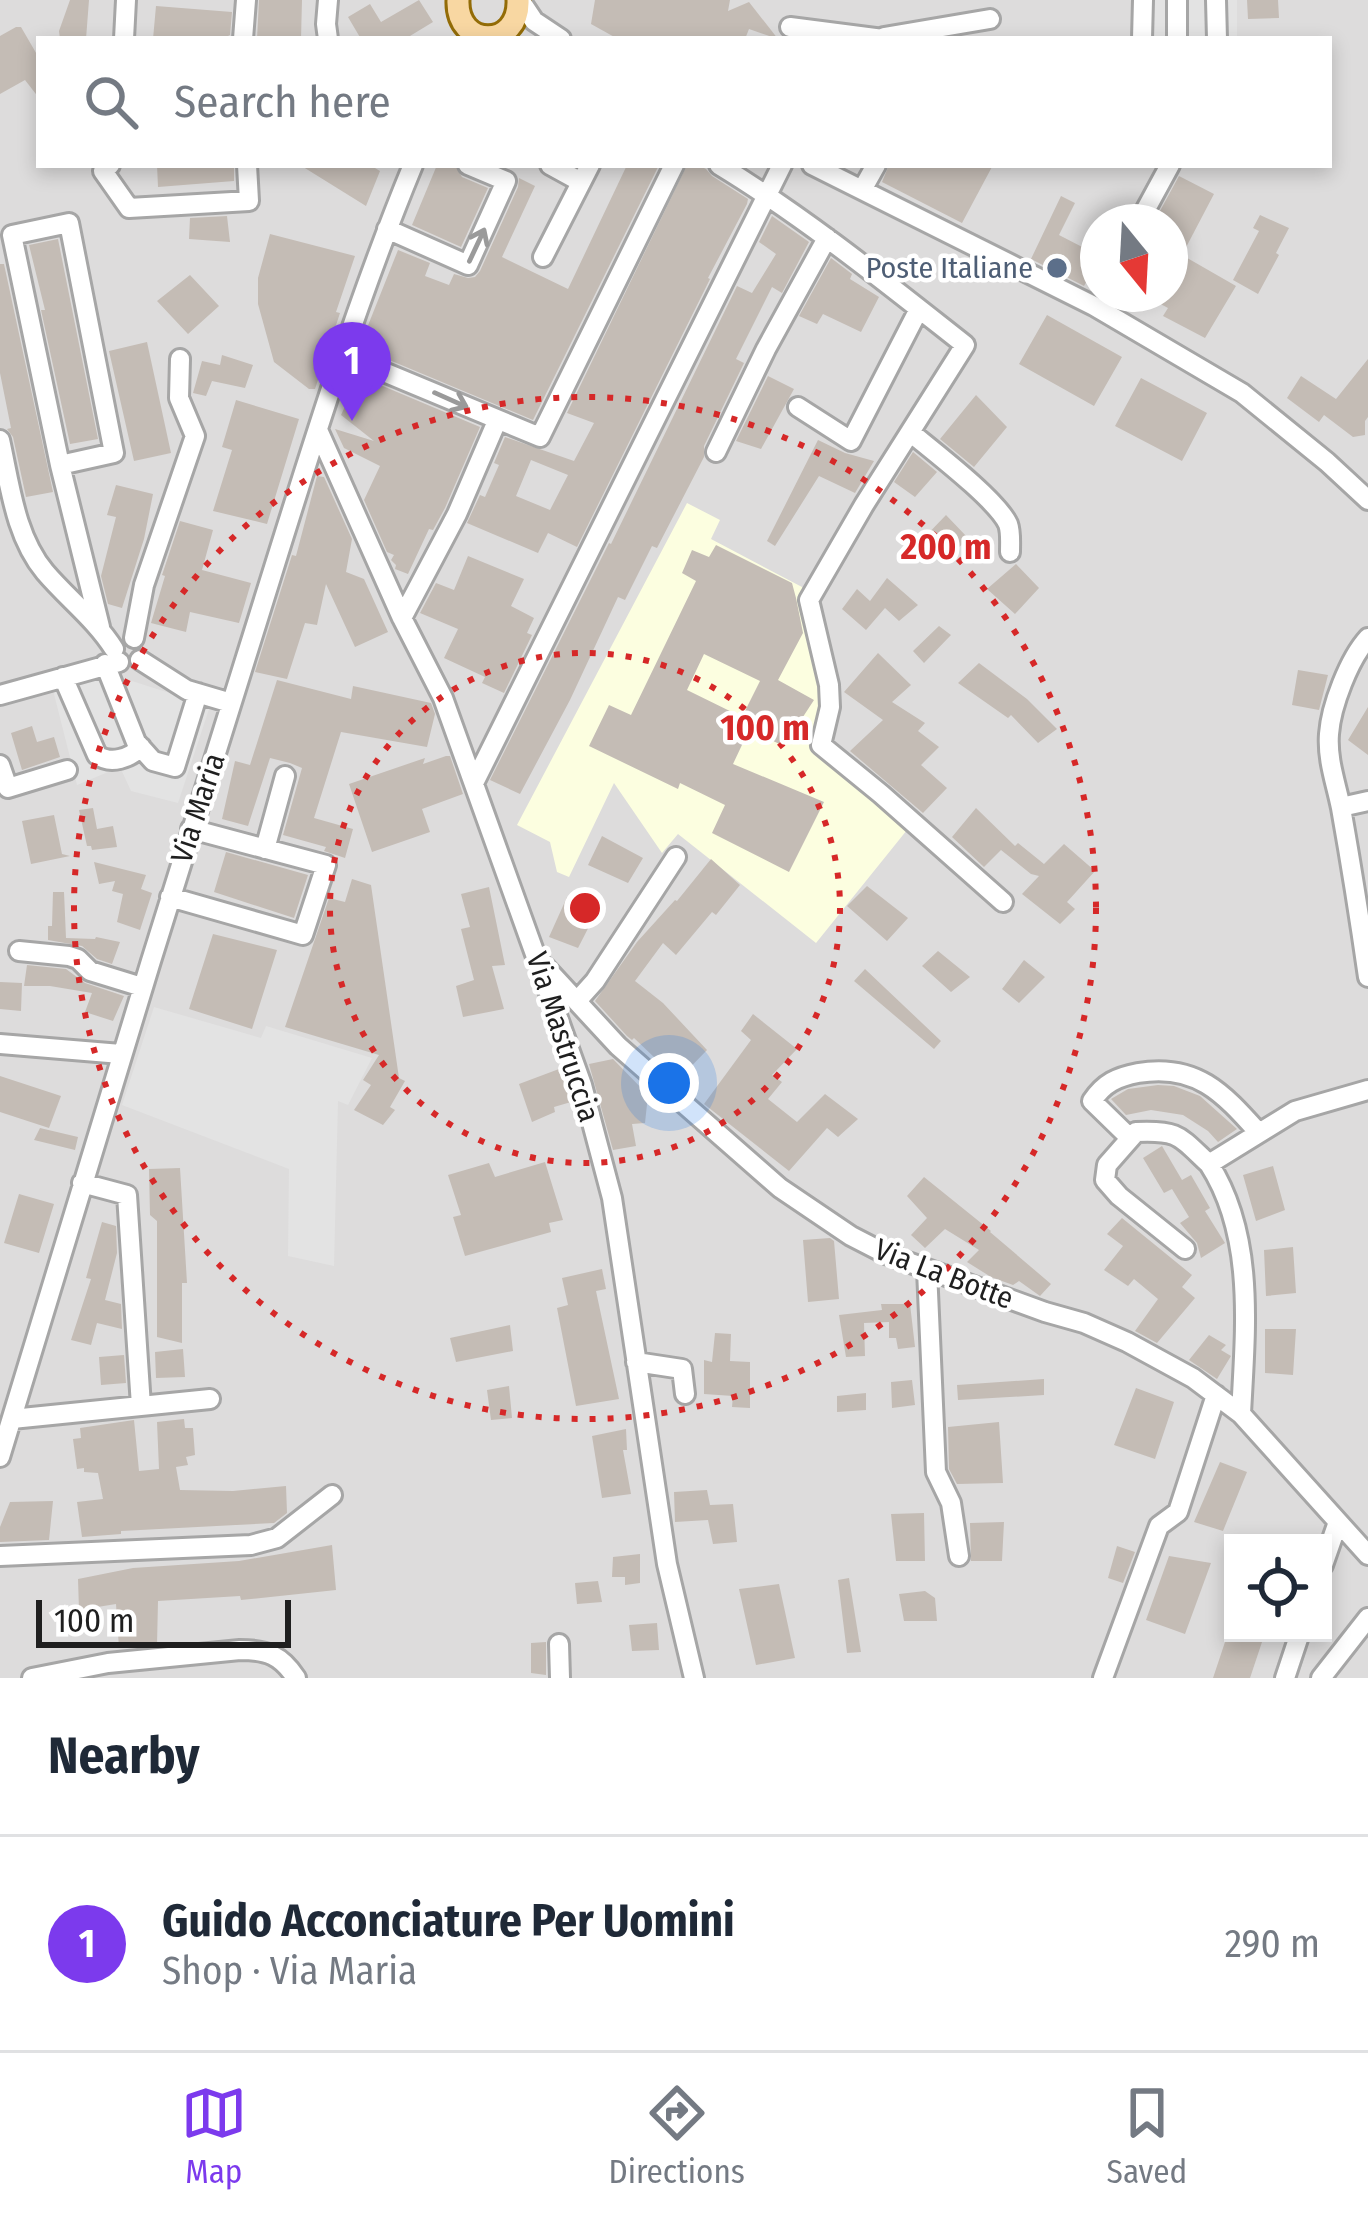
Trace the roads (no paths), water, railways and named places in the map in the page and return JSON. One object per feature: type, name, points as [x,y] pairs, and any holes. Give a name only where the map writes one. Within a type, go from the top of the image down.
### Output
[{"type":"main road","points":[[458,19],[470,31],[490,36],[516,20],[519,0]]},
{"type":"street","points":[[124,36],[126,0]]},
{"type":"street","points":[[243,36],[246,0]]},
{"type":"street","points":[[328,0],[328,36]]},
{"type":"street","points":[[519,0],[534,21],[554,35]]},
{"type":"street","points":[[1142,36],[1143,0]]},
{"type":"street","points":[[1177,0],[1177,36]]},
{"type":"street","points":[[1216,0],[1217,36]]},
{"type":"street","points":[[895,36],[990,19]]},
{"type":"street","points":[[790,27],[867,36]]},
{"type":"street","points":[[490,36],[527,28],[554,35]]},
{"type":"street","points":[[106,168],[103,171],[129,208],[249,201],[247,168]]},
{"type":"street","name":"Via Maria","points":[[0,1457],[121,1054],[318,430],[411,168]]},
{"type":"street","points":[[387,229],[468,265],[506,181],[475,168]]},
{"type":"street","points":[[343,355],[540,437],[673,168]]},
{"type":"street","points":[[724,168],[827,238],[965,344],[809,600],[829,685],[830,707],[821,745],[1004,902]]},
{"type":"street","points":[[475,781],[780,168]]},
{"type":"street","points":[[821,168],[855,179],[1080,292]]},
{"type":"street","points":[[1149,204],[1168,168]]},
{"type":"street","points":[[543,256],[586,174]]},
{"type":"street","points":[[60,465],[114,453],[69,223],[12,235],[60,465],[100,627],[141,747],[153,761],[175,767],[198,693]]},
{"type":"street","points":[[716,452],[827,238]]},
{"type":"street","points":[[798,407],[851,440],[920,309]]},
{"type":"street","points":[[1116,312],[1242,393],[1368,500]]},
{"type":"street","points":[[134,638],[144,586],[195,436],[179,398],[180,359]]},
{"type":"street","points":[[402,618],[457,514],[497,421]]},
{"type":"street","name":"Via Mastruccia","points":[[318,430],[443,698],[583,1085],[612,1198],[667,1564],[694,1678]]},
{"type":"street","points":[[910,432],[1002,515],[1010,527],[1010,552]]},
{"type":"street","points":[[0,440],[21,531],[43,570],[100,627]]},
{"type":"street","points":[[0,695],[113,658],[123,638],[134,638],[142,646],[140,660]]},
{"type":"street","points":[[1368,638],[1341,687],[1329,730],[1330,763],[1368,976]]},
{"type":"street","points":[[113,658],[128,666],[140,660]]},
{"type":"street","points":[[140,660],[188,690],[231,704]]},
{"type":"street","points":[[63,677],[102,759],[122,759],[141,747]]},
{"type":"street","points":[[0,765],[8,788],[67,770]]},
{"type":"street","points":[[265,849],[285,776]]},
{"type":"street","points":[[1340,807],[1368,802]]},
{"type":"street","points":[[170,897],[303,935],[326,865],[191,830]]},
{"type":"street","points":[[577,1001],[676,857]]},
{"type":"street","points":[[19,951],[69,956],[90,970],[142,987]]},
{"type":"street","name":"Via La Botte","points":[[538,959],[618,1046],[780,1188],[886,1254],[1084,1323],[1193,1378],[1241,1414],[1368,1555]]},
{"type":"street","points":[[0,1045],[121,1054]]},
{"type":"street","points":[[1130,1138],[1092,1101],[1102,1086],[1160,1069],[1188,1074],[1212,1086],[1258,1132]]},
{"type":"street","points":[[1209,1165],[1295,1112],[1368,1090]]},
{"type":"street","points":[[1185,1249],[1105,1180],[1107,1165],[1136,1132],[1165,1130],[1179,1136],[1223,1186],[1240,1249],[1245,1332],[1241,1414]]},
{"type":"street","points":[[82,1184],[127,1195],[141,1406]]},
{"type":"street","points":[[927,1270],[937,1472],[951,1503],[959,1556]]},
{"type":"street","points":[[636,1362],[682,1369],[685,1394]]},
{"type":"street","points":[[1103,1678],[1159,1526],[1178,1512],[1216,1395]]},
{"type":"street","points":[[12,1419],[209,1400]]},
{"type":"street","points":[[0,1556],[251,1545],[278,1538],[332,1495]]},
{"type":"street","points":[[1332,1537],[1337,1522]]},
{"type":"street","points":[[1321,1678],[1368,1618]]},
{"type":"street","points":[[1286,1678],[1297,1642]]},
{"type":"street","points":[[559,1644],[560,1678]]},
{"type":"street","points":[[32,1678],[182,1654],[261,1650],[277,1655],[296,1678]]},
{"type":"place","name":"Poste Italiane","points":[[1057,268]]},
{"type":"place","name":"Guido Acconciature Per Uomini","points":[[352,421]]}]
